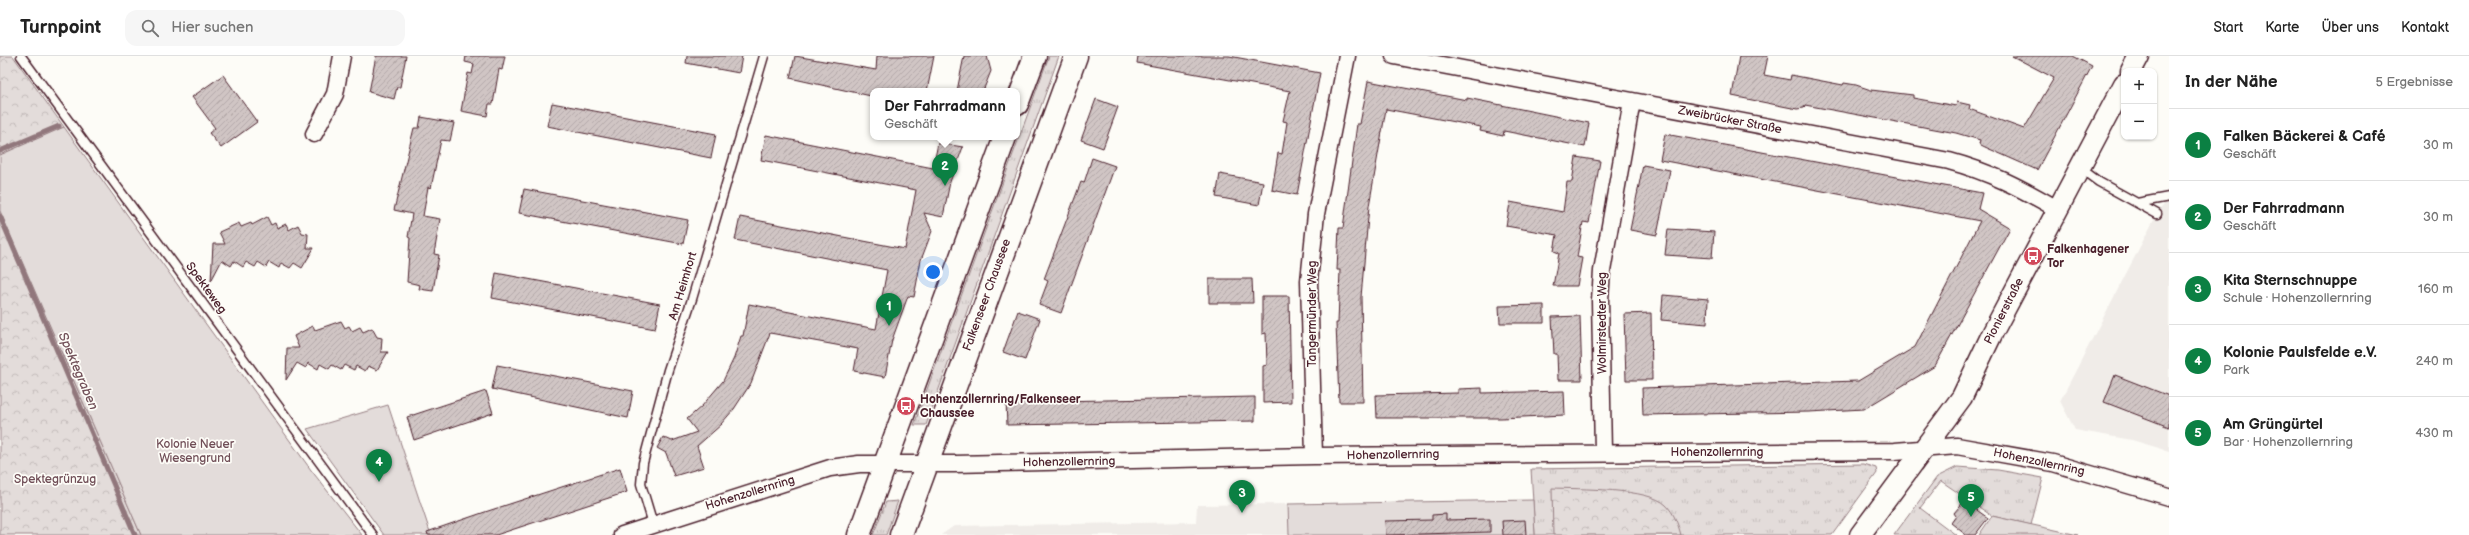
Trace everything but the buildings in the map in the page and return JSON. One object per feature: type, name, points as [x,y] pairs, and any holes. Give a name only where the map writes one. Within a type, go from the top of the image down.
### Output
[{"type":"main road","points":[[1020,96],[1035,56]]},
{"type":"main road","name":"Falkenseer Chaussee","points":[[901,535],[1076,56]]},
{"type":"main road","points":[[859,535],[1004,140]]},
{"type":"street","points":[[314,134],[335,94],[342,56]]},
{"type":"street","name":"Tangermünder Weg","points":[[1314,456],[1310,281],[1316,214],[1347,56]]},
{"type":"street","name":"Zweibrücker Straße","points":[[1394,56],[1949,161],[1978,169],[2008,181],[2057,209]]},
{"type":"street","points":[[2133,68],[2139,56]]},
{"type":"street","name":"Pionierstraße","points":[[1924,449],[1962,397],[2057,209],[2121,90]]},
{"type":"street","name":"Wolmirstedter Weg","points":[[1603,452],[1600,300],[1602,271],[1632,101]]},
{"type":"street","name":"Hohenzollernring","points":[[622,535],[830,468],[859,464],[1603,452],[1896,451],[1957,446],[2017,455],[2126,483],[2169,498]]},
{"type":"street","points":[[1860,535],[1924,449]]},
{"type":"lane","name":"Spekteweg","points":[[21,56],[373,535]]},
{"type":"lane","name":"Am Heimhort","points":[[653,524],[641,484],[646,451],[668,370],[692,299],[764,56]]},
{"type":"lane","points":[[2080,168],[2157,214]]},
{"type":"lane","points":[[2137,203],[2169,197]]},
{"type":"shaded area","points":[[2169,202],[2169,451],[2132,440],[2075,430],[2060,401],[2157,214],[2165,203]]},
{"type":"shaded area","points":[[1288,504],[1289,535],[941,535],[954,526],[1196,522],[1197,505]]},
{"type":"green space","points":[[0,56],[13,56],[64,127],[0,155]]},
{"type":"green space","points":[[1049,56],[1059,56],[926,425],[914,425],[1018,140],[1020,140],[1020,135]]},
{"type":"green space","name":"Kolonie Neuer Wiesengrund","points":[[64,127],[311,470],[362,535],[141,535],[0,211],[0,155]]},
{"type":"green space","name":"Spektegrünzug","points":[[0,211],[141,535],[0,535]]},
{"type":"green space","points":[[388,405],[431,535],[384,535],[307,429]]},
{"type":"green space","points":[[1863,464],[1876,468],[1877,473],[1832,535],[1535,535],[1531,469]]},
{"type":"green space","points":[[1957,467],[1998,470],[2043,478],[2031,525],[1992,516],[1941,481],[1920,508],[1956,535],[1894,535],[1937,477]]},
{"type":"green space","points":[[1552,488],[1612,490],[1645,495],[1657,499],[1666,505],[1673,515],[1681,535],[1553,535]]},
{"type":"green space","points":[[1533,500],[1535,535],[1289,535],[1288,504]]},
{"type":"green space","points":[[898,501],[886,535],[873,535],[886,502]]},
{"type":"green space","points":[[1992,516],[2078,535],[1979,535]]},
{"type":"waterway","name":"Spektegraben","points":[[0,151],[59,126]]},
{"type":"waterway","name":"Spektegraben","points":[[0,216],[135,535]]},
{"type":"place","name":"Der Fahrradmann","points":[[945,186]]},
{"type":"place","name":"Falkenhagener Tor","points":[[2033,256]]},
{"type":"place","name":"Falken Bäckerei & Café","points":[[889,326]]},
{"type":"place","name":"Hohenzollernring/Falkenseer Chaussee","points":[[906,406]]},
{"type":"place","name":"Kolonie Paulsfelde e.V.","points":[[379,482]]},
{"type":"place","name":"Kita Sternschnuppe","points":[[1242,513]]},
{"type":"place","name":"Am Grüngürtel","points":[[1971,517]]}]
